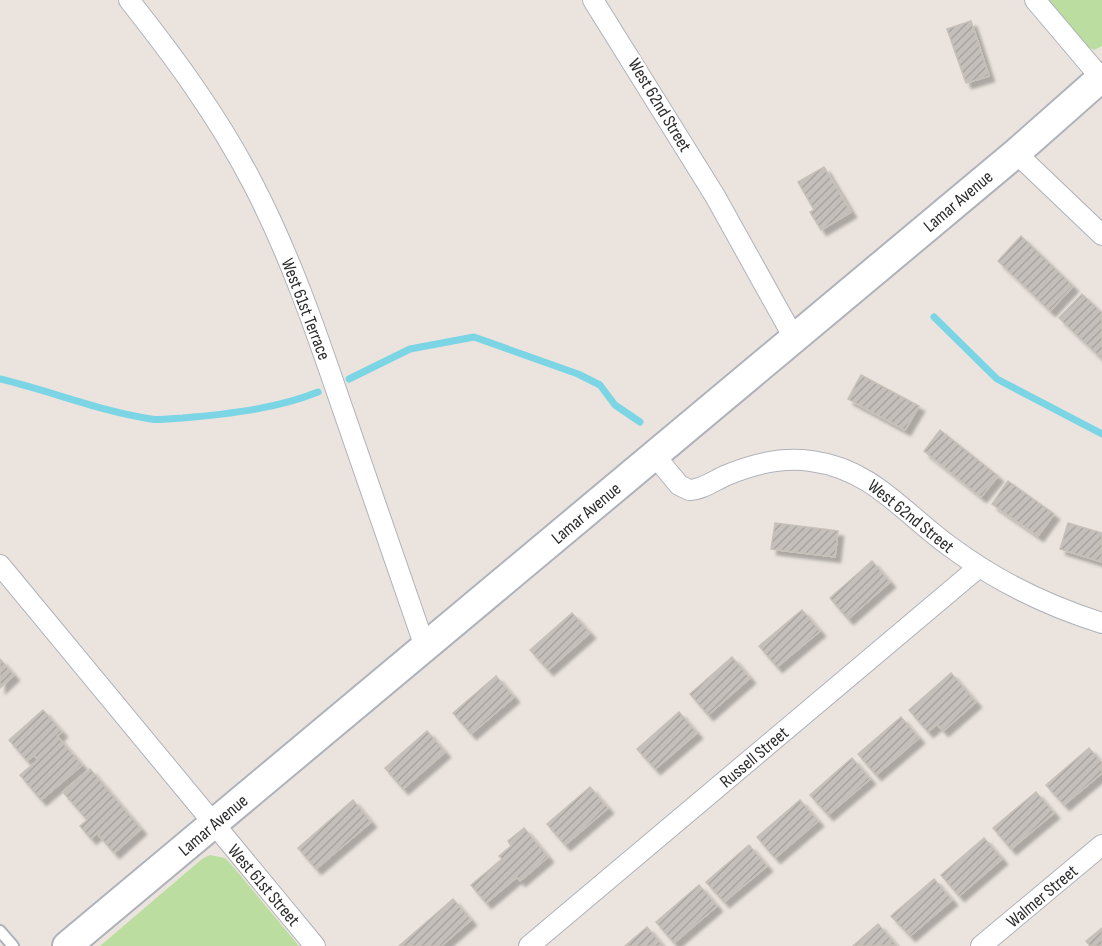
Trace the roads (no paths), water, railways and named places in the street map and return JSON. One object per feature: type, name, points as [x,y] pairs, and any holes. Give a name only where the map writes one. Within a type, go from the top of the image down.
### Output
[{"type":"street","name":"West 61st Terrace","points":[[129,0],[171,53],[211,111],[253,182],[273,223],[305,300],[424,647]]},
{"type":"street","name":"West 62nd Street","points":[[593,0],[715,196],[794,338]]},
{"type":"street","points":[[1035,0],[1101,78]]},
{"type":"street","name":"Lamar Avenue","points":[[67,946],[1016,153],[1101,78]]},
{"type":"street","points":[[1016,153],[1102,235]]},
{"type":"street","name":"West 62nd Street","points":[[655,456],[679,485],[689,490],[751,466],[783,460],[808,460],[843,468],[871,482],[921,524],[979,567],[1037,599],[1102,623]]},
{"type":"street","name":"West 61st Street","points":[[0,565],[315,946]]},
{"type":"street","name":"Russell Street","points":[[529,946],[979,567]]},
{"type":"street","name":"Walmer Street","points":[[981,946],[1102,845]]},
{"type":"lane","points":[[0,931],[13,946]]},
{"type":"waterway","points":[[934,317],[997,379],[1102,434]]},
{"type":"waterway","points":[[349,379],[410,349],[474,337],[578,374],[600,385],[615,405],[640,422]]},
{"type":"waterway","points":[[0,379],[113,411],[155,420],[252,410],[286,403],[318,392]]}]
